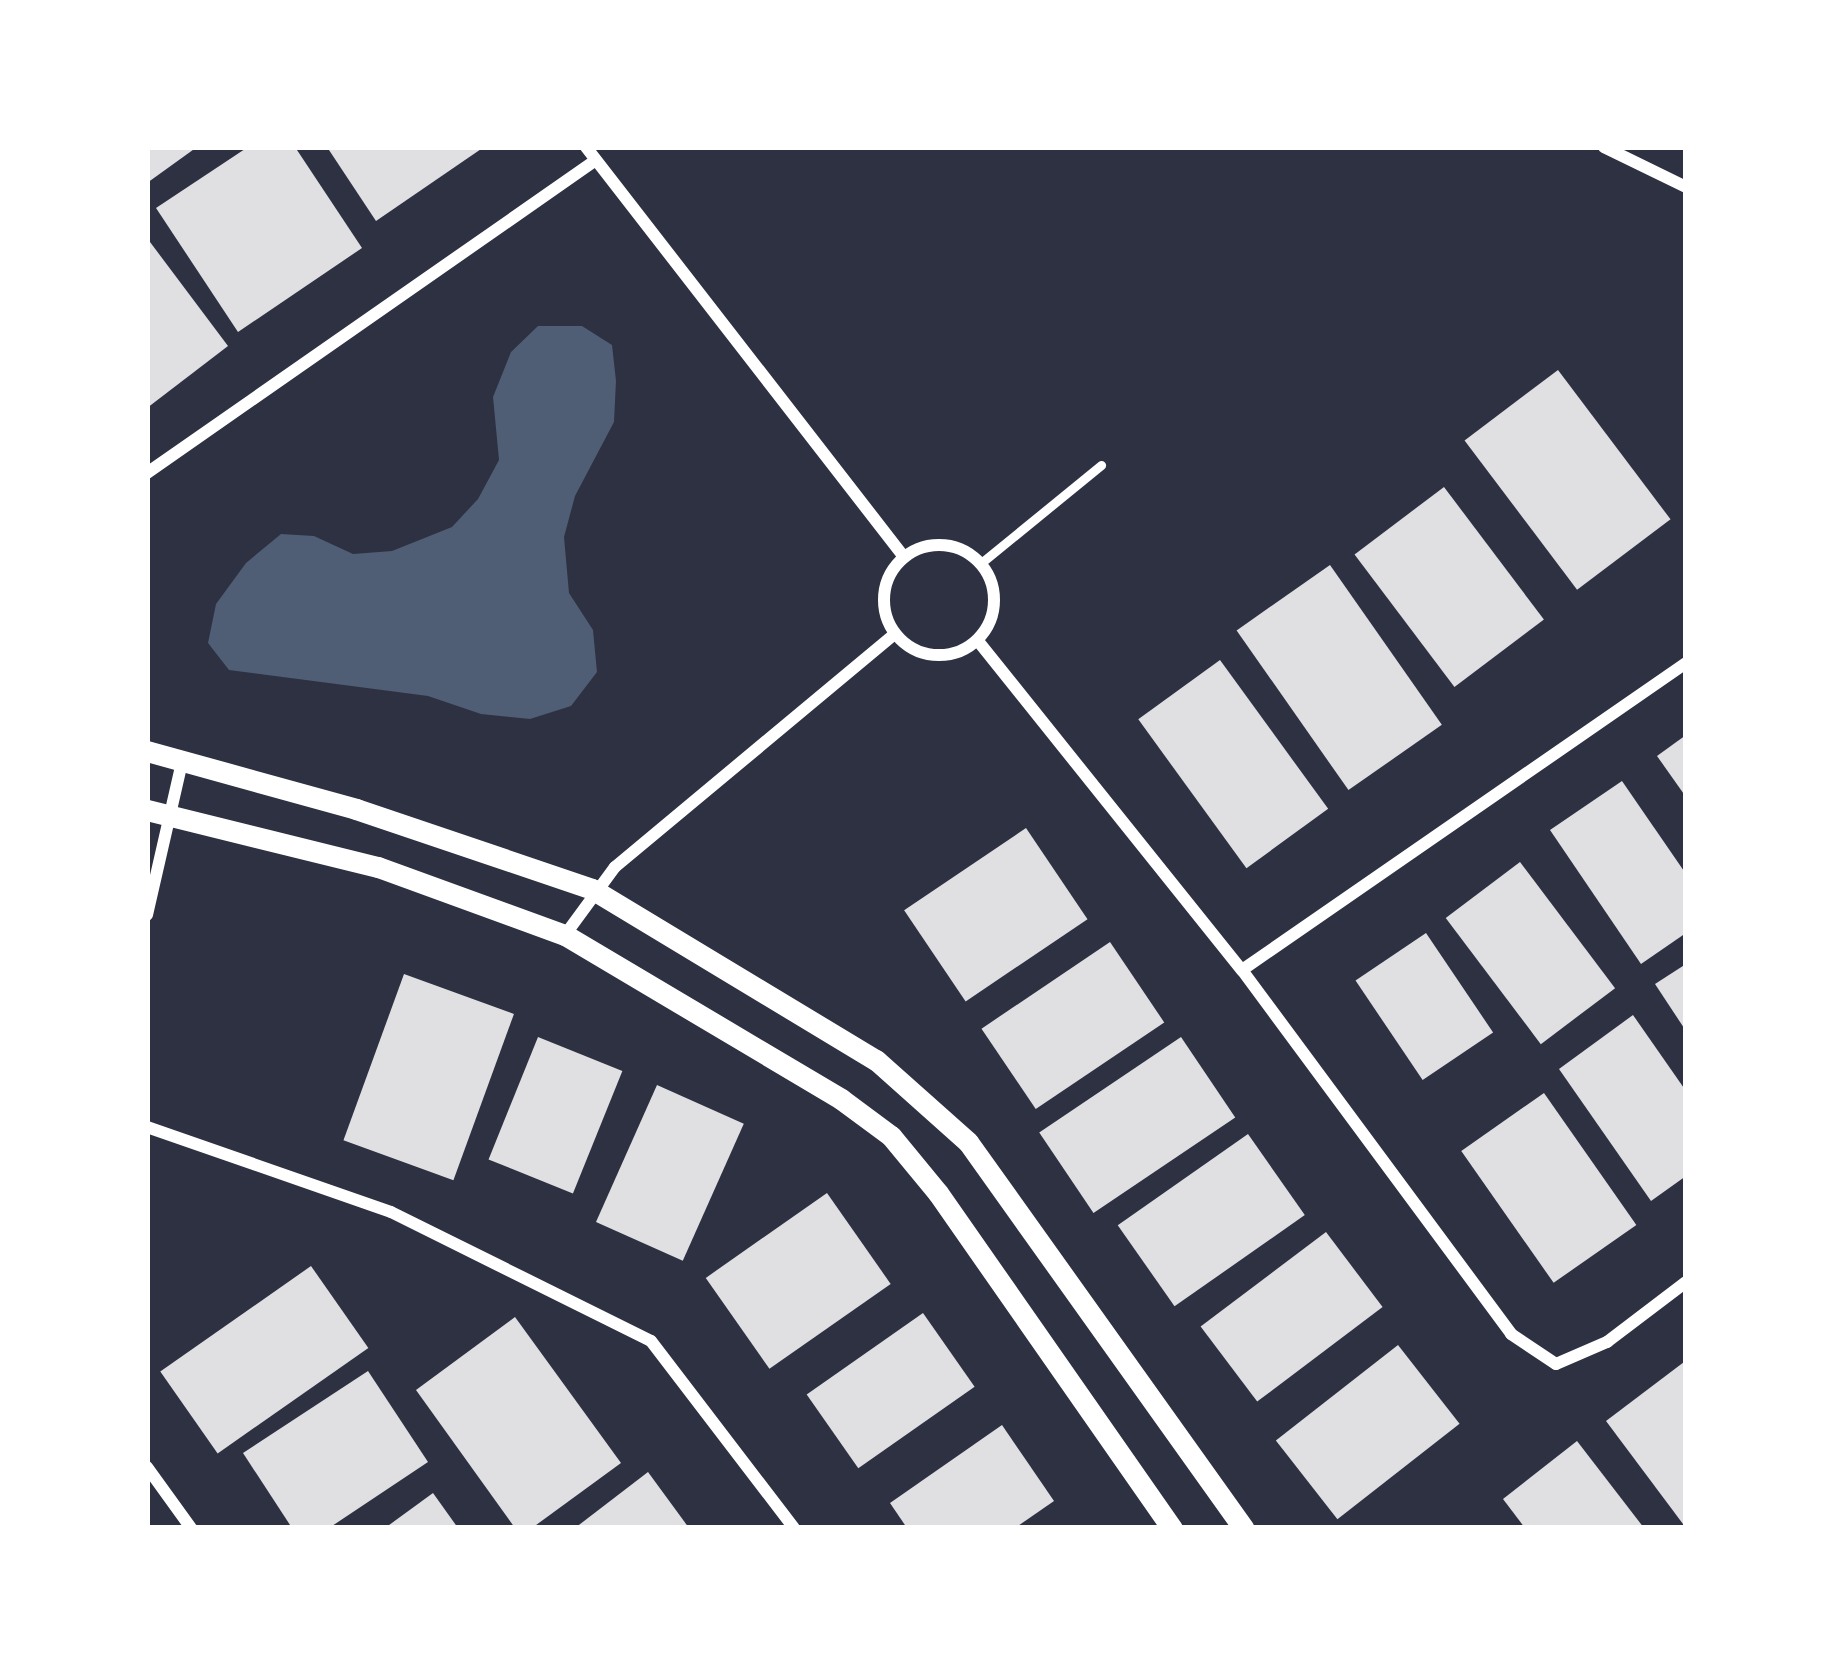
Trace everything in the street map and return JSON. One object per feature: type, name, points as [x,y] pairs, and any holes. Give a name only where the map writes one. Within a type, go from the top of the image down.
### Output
[{"type":"street","points":[[586,147],[904,557]]},
{"type":"street","points":[[1604,147],[1686,187]]},
{"type":"street","points":[[147,473],[596,160]]},
{"type":"street","points":[[952,545],[981,562],[995,593],[978,640],[945,656],[909,647],[895,634],[884,585],[904,557],[952,545]]},
{"type":"street","points":[[565,935],[592,889],[895,634]]},
{"type":"street","points":[[978,640],[1242,970],[1511,1334],[1556,1364],[1607,1342],[1686,1282]]},
{"type":"street","points":[[1242,970],[1686,663]]},
{"type":"street","points":[[147,751],[183,757],[592,889],[876,1060],[968,1142],[1244,1528]]},
{"type":"street","points":[[147,915],[183,757]]},
{"type":"street","points":[[147,810],[378,867],[565,935],[891,1136],[1172,1528]]},
{"type":"street","points":[[147,1127],[392,1212],[651,1341],[794,1528]]},
{"type":"street","points":[[147,1467],[191,1528]]},
{"type":"lane","points":[[981,562],[1101,465]]},
{"type":"water","points":[[538,326],[582,326],[612,345],[616,381],[614,422],[575,496],[564,537],[569,593],[593,630],[597,672],[571,706],[530,719],[481,714],[428,696],[229,670],[208,643],[216,604],[246,563],[281,534],[314,536],[353,554],[392,551],[452,527],[478,499],[499,460],[493,397],[511,352]]},
{"type":"building","points":[[147,147],[197,147],[147,183]]},
{"type":"building","points":[[248,147],[295,147],[362,248],[238,332],[156,208]]},
{"type":"building","points":[[327,147],[484,147],[376,221]]},
{"type":"building","points":[[147,238],[228,346],[147,408]]},
{"type":"building","points":[[1558,370],[1671,519],[1577,590],[1465,440]]},
{"type":"building","points":[[1444,487],[1544,620],[1454,687],[1355,554]]},
{"type":"building","points":[[1330,565],[1442,725],[1348,790],[1237,630]]},
{"type":"building","points":[[1220,660],[1328,809],[1246,868],[1138,719]]},
{"type":"building","points":[[1686,735],[1686,797],[1657,756]]},
{"type":"building","points":[[1622,781],[1686,874],[1686,933],[1641,964],[1550,830]]},
{"type":"building","points":[[1026,828],[1088,919],[966,1001],[904,910]]},
{"type":"building","points":[[1520,862],[1615,988],[1541,1044],[1446,918]]},
{"type":"building","points":[[1426,933],[1493,1032],[1423,1080],[1356,981]]},
{"type":"building","points":[[1110,942],[1164,1022],[1036,1109],[981,1029]]},
{"type":"building","points":[[1686,964],[1686,1031],[1655,984]]},
{"type":"building","points":[[404,974],[514,1014],[453,1180],[343,1140]]},
{"type":"building","points":[[1633,1015],[1686,1091],[1686,1176],[1651,1201],[1559,1069]]},
{"type":"building","points":[[538,1037],[622,1071],[573,1193],[489,1159]]},
{"type":"building","points":[[1181,1037],[1235,1117],[1093,1213],[1039,1133]]},
{"type":"building","points":[[657,1085],[744,1124],[683,1261],[596,1222]]},
{"type":"building","points":[[1544,1093],[1636,1225],[1554,1283],[1461,1151]]},
{"type":"building","points":[[1248,1134],[1305,1215],[1175,1306],[1118,1225]]},
{"type":"building","points":[[827,1193],[891,1284],[769,1369],[706,1278]]},
{"type":"building","points":[[1326,1232],[1383,1307],[1257,1402],[1201,1326]]},
{"type":"building","points":[[311,1266],[368,1348],[218,1453],[160,1372]]},
{"type":"building","points":[[923,1313],[975,1387],[858,1468],[807,1394]]},
{"type":"building","points":[[515,1317],[621,1463],[532,1528],[515,1528],[416,1390]]},
{"type":"building","points":[[1398,1345],[1460,1424],[1337,1519],[1276,1440]]},
{"type":"building","points":[[1684,1362],[1686,1365],[1686,1528],[1606,1421]]},
{"type":"building","points":[[368,1371],[428,1462],[329,1528],[292,1528],[243,1453]]},
{"type":"building","points":[[1002,1425],[1054,1501],[1015,1528],[907,1528],[890,1503]]},
{"type":"building","points":[[1577,1441],[1644,1528],[1525,1528],[1503,1499]]},
{"type":"building","points":[[648,1472],[689,1528],[575,1528]]},
{"type":"building","points":[[433,1493],[458,1528],[385,1528]]}]
